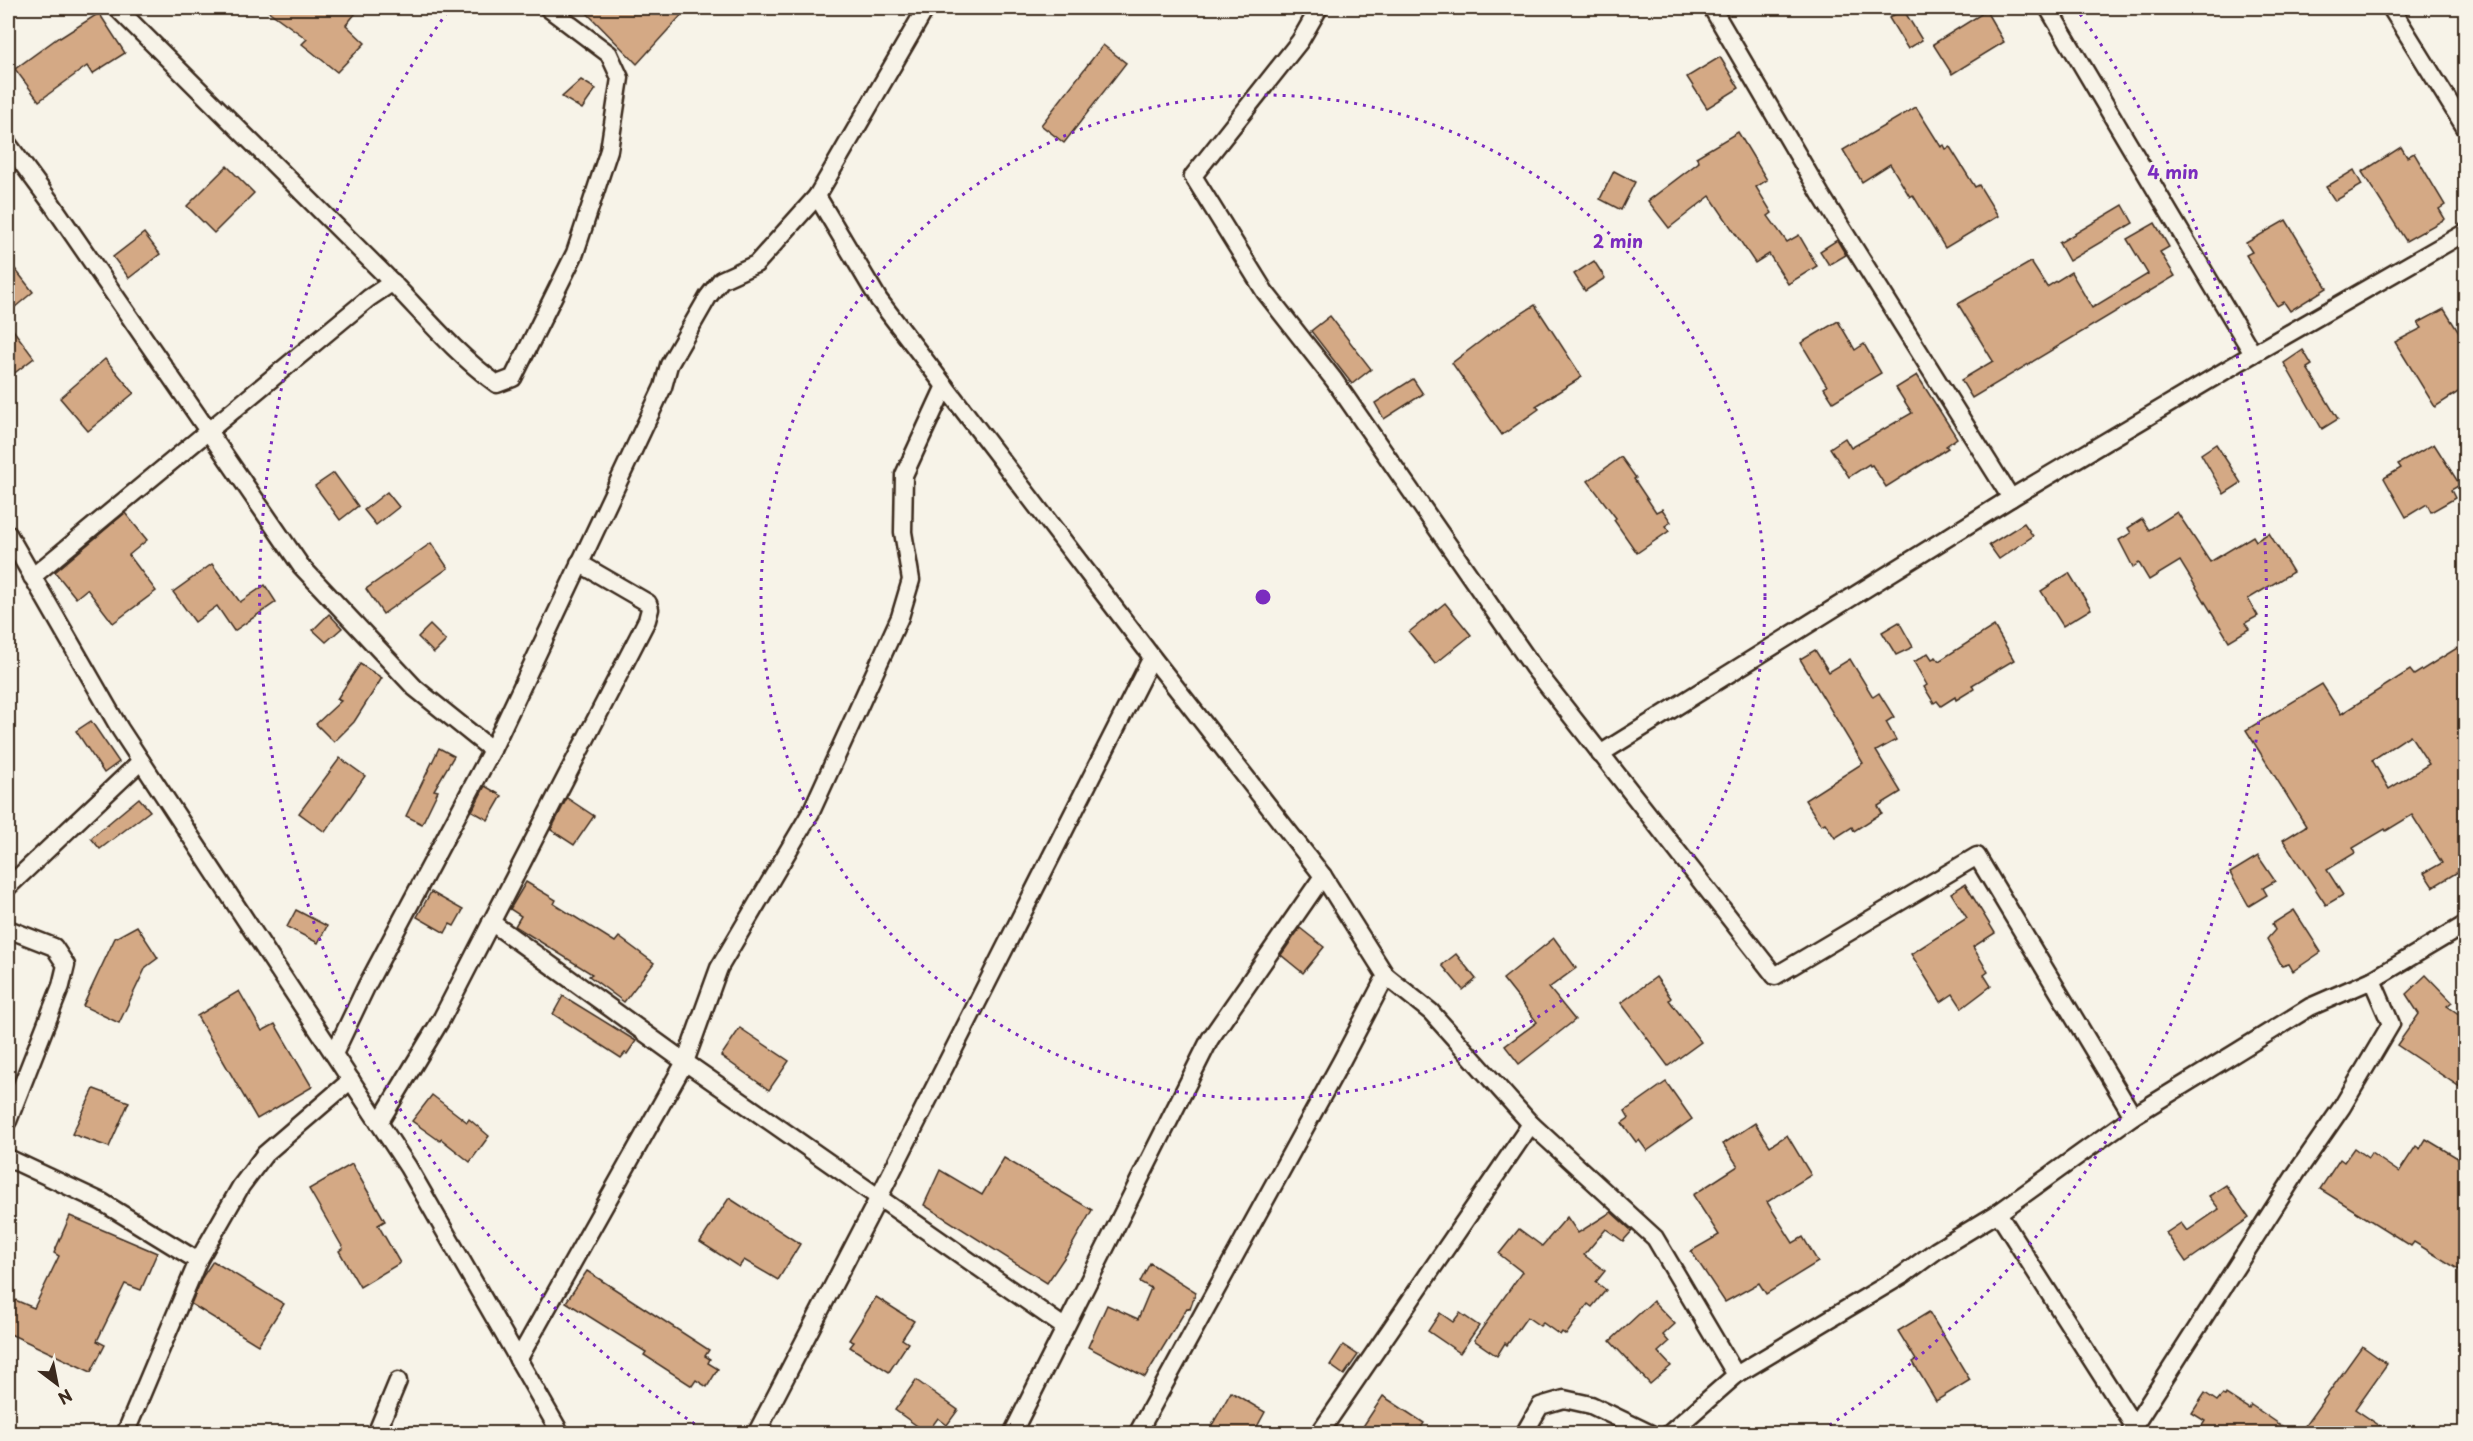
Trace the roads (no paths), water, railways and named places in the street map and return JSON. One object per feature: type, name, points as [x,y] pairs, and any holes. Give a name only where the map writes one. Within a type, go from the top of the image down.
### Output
[{"type":"street","points":[[117,8],[393,282],[445,341],[470,365],[497,384],[513,378],[575,253],[609,150],[620,78],[609,54],[548,8]]},
{"type":"street","points":[[334,1054],[366,987],[492,750],[663,387],[669,366],[708,297],[721,280],[756,264],[817,195],[926,8]]},
{"type":"street","points":[[1319,8],[1300,41],[1193,176],[1265,292],[1334,380],[1533,667],[1775,976],[1977,856],[2133,1116]]},
{"type":"street","points":[[1712,8],[1821,195],[2011,498]]},
{"type":"street","points":[[2048,8],[2253,354]]},
{"type":"street","points":[[2391,8],[2466,129]]},
{"type":"street","points":[[8,144],[52,204],[301,566],[415,688],[492,750]]},
{"type":"street","points":[[817,195],[879,300],[1323,876],[1386,976],[1431,1011],[1531,1124],[1655,1238],[1736,1375]]},
{"type":"street","points":[[1600,754],[2011,498],[2253,354],[2466,232]]},
{"type":"street","points":[[32,577],[369,298],[393,282]]},
{"type":"street","points":[[519,1360],[685,1062],[719,968],[811,812],[900,617],[911,580],[903,532],[904,475],[945,386]]},
{"type":"street","points":[[8,534],[120,729],[408,1167],[561,1434]]},
{"type":"street","points":[[380,1123],[442,1018],[647,620],[650,609],[648,603],[579,563]]},
{"type":"street","points":[[756,1434],[879,1197],[1152,657]]},
{"type":"street","points":[[8,887],[141,761]]},
{"type":"street","points":[[1012,1434],[1210,1039],[1323,876]]},
{"type":"street","points":[[491,922],[685,1062],[1064,1327]]},
{"type":"street","points":[[1670,1434],[1736,1375],[1903,1275],[1937,1250],[1998,1213],[2133,1116],[2310,1007],[2372,980],[2466,924]]},
{"type":"street","points":[[8,929],[54,947],[66,965],[61,986],[8,1121]]},
{"type":"street","points":[[1137,1434],[1386,976]]},
{"type":"street","points":[[1998,1213],[2132,1430],[2297,1172],[2342,1107],[2391,1024],[2372,980]]},
{"type":"street","points":[[125,1434],[198,1261],[241,1186],[265,1154],[351,1080]]},
{"type":"street","points":[[1319,1434],[1531,1124]]},
{"type":"street","points":[[8,1158],[102,1202],[198,1261]]},
{"type":"street","points":[[376,1434],[398,1381]]},
{"type":"street","points":[[1524,1434],[1540,1406],[1564,1399],[1591,1405],[1651,1434]]}]
